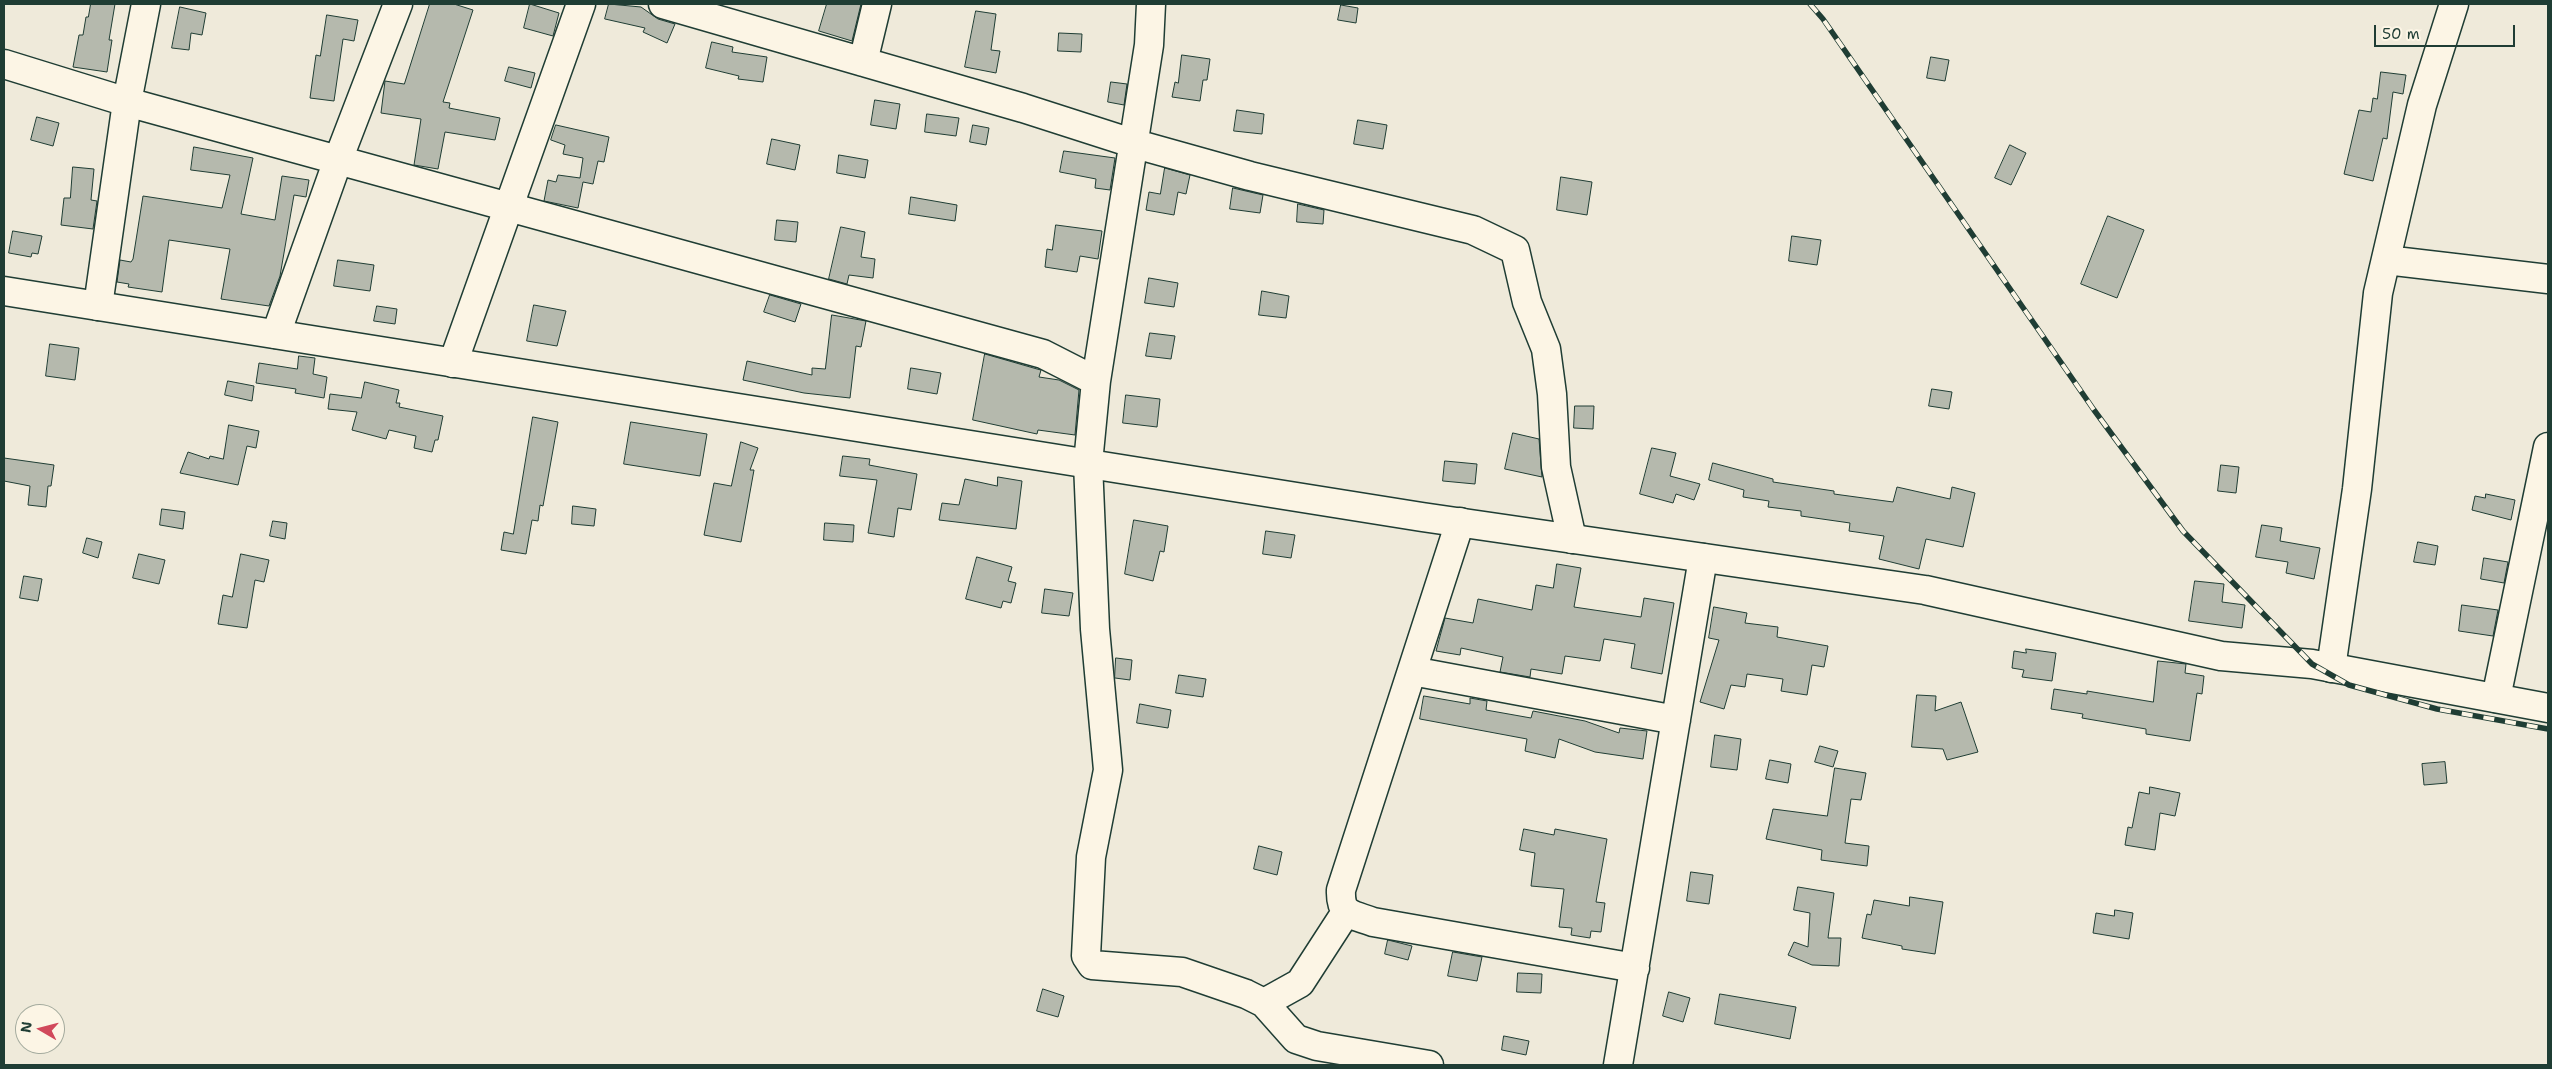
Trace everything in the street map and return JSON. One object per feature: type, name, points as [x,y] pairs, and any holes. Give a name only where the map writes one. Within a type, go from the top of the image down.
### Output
[{"type":"street","points":[[98,306],[126,102],[146,4]]},
{"type":"street","points":[[276,334],[338,160],[398,4]]},
{"type":"street","points":[[453,363],[582,4]]},
{"type":"street","points":[[662,4],[1023,108],[1132,144],[1250,176],[1473,230],[1515,250],[1527,302],[1546,349],[1552,394],[1556,467],[1572,539]]},
{"type":"street","points":[[863,62],[877,4]]},
{"type":"street","points":[[1151,4],[1149,45],[1096,380],[1088,464],[1096,628],[1108,770],[1091,857],[1086,956],[1092,966],[1182,972],[1246,994],[1264,1003],[1296,1039],[1318,1046],[1429,1065]]},
{"type":"street","points":[[2331,668],[2357,489],[2378,293],[2422,105],[2454,4]]},
{"type":"street","points":[[4,64],[126,102],[1043,354],[1096,380]]},
{"type":"street","points":[[2386,260],[2548,279]]},
{"type":"street","points":[[4,291],[1460,522],[1925,590],[2222,656],[2331,668],[2548,708]]},
{"type":"street","points":[[2496,698],[2548,447]]},
{"type":"street","points":[[1460,522],[1341,890],[1341,904],[1346,912],[1373,922],[1635,968]]},
{"type":"street","points":[[1618,1065],[1703,558]]},
{"type":"street","points":[[1412,671],[1676,720]]},
{"type":"street","points":[[1264,1003],[1300,984],[1346,912]]},
{"type":"building","points":[[91,4],[115,4],[109,40],[112,40],[107,72],[73,67],[79,35],[83,35],[86,17],[88,17]]},
{"type":"building","points":[[430,4],[454,4],[473,10],[443,102],[450,103],[449,108],[500,118],[495,140],[445,132],[438,169],[414,165],[421,119],[381,113],[385,81],[404,84]]},
{"type":"building","points":[[530,4],[559,13],[553,36],[524,28]]},
{"type":"building","points":[[609,4],[641,7],[658,19],[675,24],[667,43],[643,32],[645,28],[605,19]]},
{"type":"building","points":[[827,4],[861,4],[852,41],[819,31]]},
{"type":"building","points":[[1341,5],[1358,8],[1356,23],[1338,20]]},
{"type":"building","points":[[180,7],[206,13],[202,35],[191,33],[189,50],[172,48]]},
{"type":"building","points":[[976,11],[996,14],[991,50],[1000,51],[996,73],[965,67]]},
{"type":"building","points":[[327,15],[358,20],[354,41],[343,39],[334,101],[310,98],[316,55],[320,56]]},
{"type":"building","points":[[1059,33],[1082,34],[1081,52],[1058,51]]},
{"type":"building","points":[[712,42],[733,47],[732,52],[767,57],[763,82],[738,79],[739,76],[706,68]]},
{"type":"building","points":[[1182,55],[1210,59],[1207,80],[1203,80],[1200,101],[1172,97],[1175,82],[1178,83]]},
{"type":"building","points":[[1931,57],[1949,60],[1945,81],[1927,78]]},
{"type":"building","points":[[509,67],[535,73],[531,88],[505,81]]},
{"type":"building","points":[[2381,72],[2406,75],[2403,94],[2393,92],[2387,139],[2383,138],[2373,181],[2344,174],[2359,110],[2371,112],[2373,98],[2377,99]]},
{"type":"building","points":[[1111,82],[1127,84],[1124,105],[1108,102]]},
{"type":"building","points":[[875,100],[900,104],[896,129],[871,125]]},
{"type":"building","points":[[1237,110],[1264,114],[1262,134],[1234,131]]},
{"type":"building","points":[[927,114],[959,118],[956,136],[925,132]]},
{"type":"building","points":[[37,117],[59,123],[53,146],[31,140]]},
{"type":"building","points":[[1358,120],[1387,125],[1383,149],[1354,144]]},
{"type":"building","points":[[556,125],[609,137],[604,162],[598,161],[593,184],[583,182],[578,208],[544,201],[548,180],[556,182],[558,175],[580,178],[583,158],[563,154],[565,145],[551,140]]},
{"type":"building","points":[[973,125],[989,128],[986,145],[970,142]]},
{"type":"building","points":[[772,139],[800,145],[795,170],[767,164]]},
{"type":"building","points":[[2010,145],[2026,153],[2011,185],[1995,178]]},
{"type":"building","points":[[194,147],[253,158],[241,214],[275,220],[282,176],[309,180],[306,197],[294,195],[280,276],[269,306],[221,299],[230,249],[169,240],[162,292],[128,287],[129,284],[117,282],[120,260],[131,262],[133,259],[143,196],[222,208],[230,175],[191,170]]},
{"type":"building","points":[[1064,151],[1115,158],[1110,190],[1095,188],[1096,179],[1060,172]]},
{"type":"building","points":[[839,155],[868,160],[865,178],[837,173]]},
{"type":"building","points":[[73,167],[94,169],[91,200],[97,201],[93,229],[61,225],[64,198],[70,198]]},
{"type":"building","points":[[1165,168],[1190,175],[1186,194],[1178,192],[1174,215],[1146,210],[1149,192],[1160,194]]},
{"type":"building","points":[[1561,177],[1592,182],[1587,215],[1557,210]]},
{"type":"building","points":[[1233,188],[1263,195],[1260,213],[1230,209]]},
{"type":"building","points":[[911,197],[957,205],[955,221],[909,214]]},
{"type":"building","points":[[1298,204],[1324,210],[1323,224],[1297,222]]},
{"type":"building","points":[[2108,216],[2144,230],[2117,298],[2081,284]]},
{"type":"building","points":[[777,220],[798,222],[796,242],[775,240]]},
{"type":"building","points":[[1056,225],[1102,231],[1098,259],[1080,256],[1077,272],[1045,267],[1047,249],[1052,250]]},
{"type":"building","points":[[841,227],[865,232],[861,257],[875,259],[873,278],[849,275],[847,284],[829,279]]},
{"type":"building","points":[[13,231],[42,236],[38,254],[32,253],[31,257],[9,253]]},
{"type":"building","points":[[1792,236],[1821,240],[1817,265],[1789,261]]},
{"type":"building","points":[[338,260],[374,265],[370,291],[334,286]]},
{"type":"building","points":[[1149,278],[1178,283],[1174,307],[1145,303]]},
{"type":"building","points":[[1262,291],[1289,296],[1286,318],[1259,315]]},
{"type":"building","points":[[770,295],[801,304],[795,322],[764,312]]},
{"type":"building","points":[[534,305],[566,311],[557,346],[527,341]]},
{"type":"building","points":[[377,306],[397,309],[395,324],[374,321]]},
{"type":"building","points":[[832,315],[866,321],[861,347],[856,346],[850,398],[804,393],[743,380],[747,361],[812,375],[812,368],[825,369]]},
{"type":"building","points":[[1150,333],[1175,336],[1171,359],[1146,356]]},
{"type":"building","points":[[50,344],[79,348],[75,380],[46,376]]},
{"type":"building","points":[[985,354],[1041,370],[1039,377],[1059,380],[1079,390],[1075,435],[1038,430],[1037,434],[973,420]]},
{"type":"building","points":[[299,356],[315,358],[313,374],[327,377],[324,398],[295,393],[296,389],[256,383],[259,363],[297,369]]},
{"type":"building","points":[[911,368],[941,373],[937,394],[908,389]]},
{"type":"building","points":[[228,381],[254,386],[252,401],[225,395]]},
{"type":"building","points":[[365,382],[399,390],[396,403],[400,403],[399,407],[443,416],[438,440],[435,440],[432,452],[414,448],[416,436],[389,430],[386,439],[352,430],[357,412],[328,409],[330,394],[361,398]]},
{"type":"building","points":[[1932,389],[1952,392],[1949,409],[1929,406]]},
{"type":"building","points":[[1126,395],[1160,399],[1157,427],[1123,423]]},
{"type":"building","points":[[1575,406],[1594,406],[1593,429],[1574,428]]},
{"type":"building","points":[[533,417],[558,422],[543,506],[540,505],[538,521],[532,520],[526,554],[501,550],[504,532],[513,534]]},
{"type":"building","points":[[631,422],[707,434],[700,476],[624,464]]},
{"type":"building","points":[[229,425],[259,431],[256,448],[247,446],[238,485],[180,473],[188,452],[209,459],[210,456],[223,459]]},
{"type":"building","points":[[1513,433],[1539,439],[1542,477],[1505,469]]},
{"type":"building","points":[[741,442],[758,448],[750,470],[754,470],[741,542],[704,535],[714,483],[731,486]]},
{"type":"building","points":[[1652,448],[1676,453],[1670,476],[1700,484],[1694,500],[1676,494],[1673,503],[1640,494]]},
{"type":"building","points":[[843,456],[870,459],[869,465],[917,474],[911,510],[898,508],[894,537],[868,533],[877,480],[840,476]]},
{"type":"building","points":[[4,458],[54,465],[51,486],[48,486],[46,507],[28,505],[30,486],[4,481]]},
{"type":"building","points":[[1445,461],[1477,464],[1475,484],[1443,481]]},
{"type":"building","points":[[1713,463],[1773,479],[1773,482],[1834,491],[1834,494],[1893,502],[1897,487],[1950,499],[1952,487],[1975,493],[1963,547],[1926,539],[1919,569],[1879,559],[1884,536],[1849,531],[1850,523],[1801,516],[1801,511],[1768,507],[1769,501],[1743,497],[1744,490],[1709,480]]},
{"type":"building","points":[[2221,465],[2239,467],[2236,493],[2218,491]]},
{"type":"building","points":[[998,477],[1022,481],[1016,529],[939,520],[942,503],[959,505],[965,479],[997,486]]},
{"type":"building","points":[[2486,494],[2515,500],[2511,520],[2472,510],[2475,496],[2485,498]]},
{"type":"building","points":[[573,506],[596,509],[594,526],[572,524]]},
{"type":"building","points":[[162,509],[185,512],[183,529],[160,525]]},
{"type":"building","points":[[1134,520],[1168,526],[1164,552],[1160,551],[1153,581],[1125,574]]},
{"type":"building","points":[[273,521],[287,523],[285,539],[270,536]]},
{"type":"building","points":[[825,523],[854,525],[853,542],[824,540]]},
{"type":"building","points":[[2262,525],[2282,528],[2280,541],[2320,548],[2314,579],[2286,573],[2288,562],[2256,557]]},
{"type":"building","points":[[1266,531],[1295,535],[1291,558],[1263,554]]},
{"type":"building","points":[[87,538],[102,542],[98,558],[83,553]]},
{"type":"building","points":[[2418,542],[2438,546],[2435,565],[2414,562]]},
{"type":"building","points":[[139,554],[165,560],[159,584],[133,578]]},
{"type":"building","points":[[241,554],[269,560],[264,582],[255,580],[247,628],[218,624],[223,595],[232,597]]},
{"type":"building","points":[[977,557],[1012,567],[1008,581],[1016,583],[1011,603],[1003,601],[1001,608],[966,599]]},
{"type":"building","points":[[2484,558],[2508,562],[2504,583],[2481,579]]},
{"type":"building","points":[[1557,564],[1581,568],[1574,607],[1641,617],[1644,598],[1674,603],[1662,674],[1631,668],[1635,644],[1604,639],[1600,661],[1565,656],[1562,674],[1531,669],[1530,677],[1500,672],[1503,657],[1461,648],[1460,655],[1436,651],[1445,618],[1473,623],[1478,599],[1532,610],[1536,585],[1553,588]]},
{"type":"building","points":[[24,576],[42,579],[38,601],[20,598]]},
{"type":"building","points":[[2195,581],[2224,584],[2222,602],[2245,605],[2242,628],[2189,621]]},
{"type":"building","points":[[1045,589],[1073,593],[1069,616],[1042,613]]},
{"type":"building","points":[[2462,605],[2498,610],[2493,636],[2459,631]]},
{"type":"building","points":[[1714,607],[1747,613],[1745,623],[1778,627],[1777,637],[1828,646],[1824,667],[1812,665],[1807,695],[1781,691],[1783,679],[1747,674],[1745,687],[1731,685],[1724,709],[1700,702],[1719,640],[1709,638]]},
{"type":"building","points":[[2026,649],[2056,653],[2052,681],[2022,677],[2024,670],[2012,668],[2014,651],[2026,653]]},
{"type":"building","points":[[1116,658],[1132,660],[1130,680],[1115,678]]},
{"type":"building","points":[[2158,661],[2186,664],[2185,673],[2204,676],[2202,694],[2197,693],[2190,741],[2146,734],[2146,729],[2082,718],[2083,714],[2051,709],[2054,689],[2087,694],[2087,691],[2153,702]]},
{"type":"building","points":[[1179,675],[1206,679],[1203,697],[1176,693]]},
{"type":"building","points":[[1917,695],[1936,696],[1935,711],[1961,702],[1978,752],[1947,760],[1943,749],[1912,747]]},
{"type":"building","points":[[1424,696],[1470,704],[1470,698],[1487,701],[1486,710],[1531,718],[1533,711],[1585,721],[1619,733],[1620,728],[1647,731],[1643,759],[1595,752],[1559,739],[1555,758],[1525,751],[1527,739],[1420,719]]},
{"type":"building","points":[[1140,704],[1171,710],[1168,728],[1137,723]]},
{"type":"building","points":[[1715,735],[1741,739],[1737,770],[1711,767]]},
{"type":"building","points":[[1820,746],[1838,751],[1833,767],[1815,762]]},
{"type":"building","points":[[1770,760],[1791,764],[1788,783],[1766,779]]},
{"type":"building","points":[[2445,762],[2447,783],[2424,785],[2422,764]]},
{"type":"building","points":[[1835,768],[1866,773],[1861,800],[1851,799],[1845,843],[1869,846],[1867,866],[1821,860],[1822,850],[1766,839],[1773,809],[1827,816]]},
{"type":"building","points":[[2150,787],[2180,793],[2175,816],[2160,813],[2155,850],[2125,845],[2128,827],[2132,828],[2139,792],[2149,794]]},
{"type":"building","points":[[1524,829],[1554,835],[1555,829],[1607,839],[1596,902],[1605,903],[1601,932],[1591,931],[1590,938],[1571,935],[1572,928],[1559,927],[1564,889],[1531,886],[1535,853],[1520,850]]},
{"type":"building","points":[[1259,846],[1282,852],[1277,875],[1254,869]]},
{"type":"building","points":[[1691,872],[1713,875],[1709,904],[1687,901]]},
{"type":"building","points":[[1798,887],[1834,893],[1828,938],[1841,938],[1839,966],[1812,965],[1788,955],[1794,942],[1808,947],[1810,913],[1794,910]]},
{"type":"building","points":[[1910,897],[1943,902],[1935,954],[1902,949],[1902,946],[1862,938],[1867,914],[1871,915],[1874,900],[1909,906]]},
{"type":"building","points":[[2115,910],[2133,913],[2129,939],[2093,933],[2096,913],[2114,916]]},
{"type":"building","points":[[1388,940],[1412,946],[1408,960],[1385,954]]},
{"type":"building","points":[[1453,952],[1482,957],[1477,981],[1448,976]]},
{"type":"building","points":[[1518,973],[1542,974],[1541,993],[1517,992]]},
{"type":"building","points":[[1043,989],[1064,996],[1058,1017],[1037,1011]]},
{"type":"building","points":[[1669,992],[1690,998],[1683,1022],[1663,1016]]},
{"type":"building","points":[[1720,994],[1796,1007],[1790,1039],[1715,1024]]},
{"type":"building","points":[[1504,1036],[1529,1041],[1526,1055],[1502,1050]]},
{"type":"railway","points":[[1810,4],[1823,19],[2094,410],[2183,531],[2312,664],[2349,685],[2437,709],[2548,729]]}]
